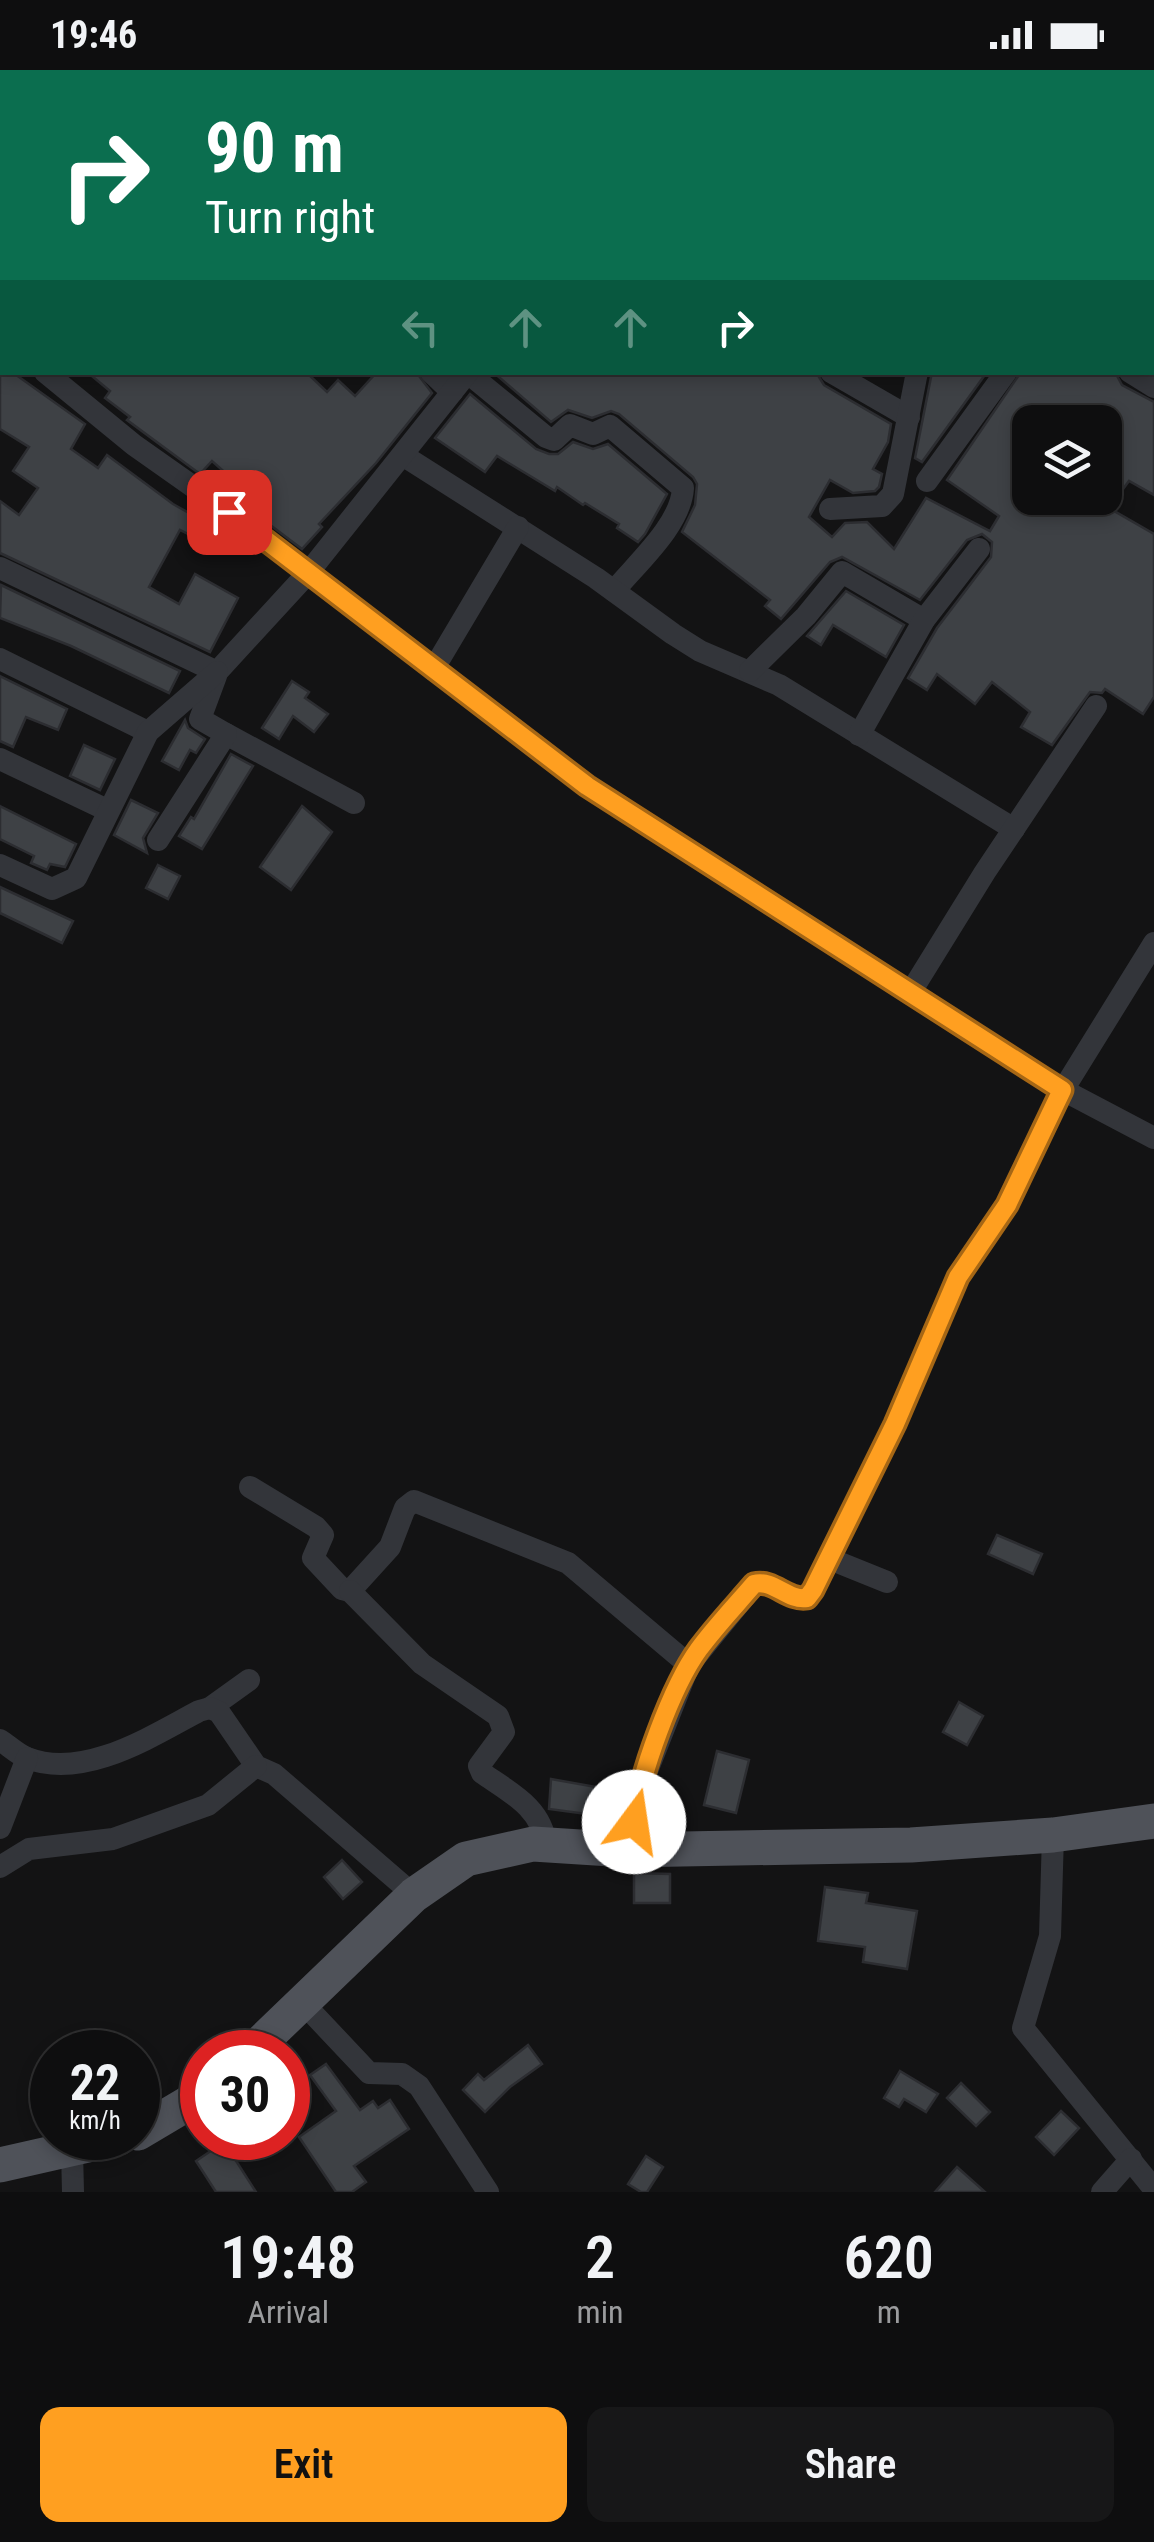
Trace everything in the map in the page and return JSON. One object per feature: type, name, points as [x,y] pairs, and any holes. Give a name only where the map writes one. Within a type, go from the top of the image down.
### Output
[{"type":"main road","points":[[275,2030],[414,1894],[466,1859],[546,1845],[627,1850],[911,1845],[1053,1835],[1154,1821]]},
{"type":"main road","points":[[0,2164],[30,2158]]},
{"type":"street","points":[[49,375],[134,445],[587,786],[912,990],[1062,1090],[1154,1138]]},
{"type":"street","points":[[433,375],[452,392]]},
{"type":"street","points":[[0,864],[52,889],[66,886],[76,878],[148,732],[217,672],[308,573],[466,375]]},
{"type":"street","points":[[470,375],[554,440],[570,425],[593,434],[610,426],[684,488],[682,502],[672,519],[614,591]]},
{"type":"street","points":[[830,509],[882,506],[888,502],[896,486],[916,375]]},
{"type":"street","points":[[927,482],[1004,375]]},
{"type":"street","points":[[858,379],[909,417]]},
{"type":"street","points":[[404,456],[518,526],[700,651],[750,671],[1014,829]]},
{"type":"street","points":[[433,670],[518,526]]},
{"type":"street","points":[[859,735],[924,620],[979,549]]},
{"type":"street","points":[[0,568],[217,672]]},
{"type":"street","points":[[750,671],[806,616],[842,572],[924,620]]},
{"type":"street","points":[[0,658],[148,732]]},
{"type":"street","points":[[217,672],[200,719],[354,803]]},
{"type":"street","points":[[912,990],[1096,706]]},
{"type":"street","points":[[158,840],[226,734]]},
{"type":"street","points":[[0,759],[107,810]]},
{"type":"street","points":[[627,1850],[636,1799],[689,1664],[754,1584],[764,1582],[799,1600],[807,1598],[830,1559],[958,1277],[1007,1205],[1062,1090],[1154,943]]},
{"type":"street","points":[[250,1486],[316,1527],[323,1535],[313,1558],[342,1589],[350,1591],[422,1664],[498,1716],[504,1732],[480,1766],[482,1773],[526,1804],[544,1824],[546,1845]]},
{"type":"street","points":[[350,1591],[390,1546],[405,1508],[414,1501],[568,1563],[689,1664]]},
{"type":"street","points":[[830,1559],[886,1582]]},
{"type":"street","points":[[0,1740],[27,1758],[91,1760],[133,1746],[210,1708],[249,1680]]},
{"type":"street","points":[[210,1708],[226,1717],[256,1766],[274,1774],[414,1894]]},
{"type":"street","points":[[0,1828],[27,1758]]},
{"type":"street","points":[[0,1866],[28,1849],[113,1839],[208,1805],[256,1766]]},
{"type":"street","points":[[1053,1835],[1050,1936],[1023,2028],[1154,2189]]},
{"type":"street","points":[[0,1839],[28,1849]]},
{"type":"street","points":[[304,2003],[369,2073],[402,2074],[419,2086],[488,2192]]},
{"type":"street","points":[[72,2160],[73,2192]]},
{"type":"street","points":[[1102,2192],[1131,2160]]},
{"type":"building","points":[[0,375],[16,375],[85,424],[71,449],[98,468],[107,455],[173,504],[205,522],[196,538],[180,530],[149,587],[179,604],[195,574],[238,598],[210,652],[0,553],[0,501],[19,515],[38,488],[13,471],[29,447],[0,429]]},
{"type":"building","points":[[91,375],[309,375],[327,392],[338,380],[355,396],[374,375],[418,375],[432,393],[302,549],[229,494],[238,484],[212,461],[200,474],[127,420],[130,417],[105,398],[110,391]]},
{"type":"building","points":[[496,375],[818,375],[824,385],[891,424],[888,442],[873,469],[882,474],[879,487],[853,493],[830,480],[809,517],[832,537],[845,523],[867,522],[894,549],[926,498],[990,531],[999,516],[947,480],[1019,375],[1117,375],[1122,385],[1154,402],[1154,495],[1129,481],[1122,490],[1122,405],[1012,405],[1012,515],[1121,515],[1154,534],[1154,697],[1143,714],[1105,689],[1102,693],[1090,692],[1052,745],[1021,727],[1030,712],[992,682],[975,704],[937,674],[927,690],[908,678],[937,628],[991,557],[992,542],[982,534],[967,540],[920,600],[842,557],[830,562],[781,619],[765,606],[770,600],[682,532],[695,505],[697,484],[693,477],[619,414],[611,411],[592,418],[568,410],[551,422]]},
{"type":"building","points":[[931,375],[985,375],[922,462],[915,458]]},
{"type":"building","points":[[470,394],[536,449],[549,454],[558,454],[573,442],[593,449],[608,444],[667,494],[645,534],[638,542],[617,528],[619,524],[585,503],[557,487],[555,491],[497,456],[485,472],[435,438]]},
{"type":"building","points":[[1,585],[180,671],[169,693],[71,646],[0,618]]},
{"type":"building","points":[[846,591],[904,625],[886,657],[833,625],[821,645],[807,636]]},
{"type":"building","points":[[0,676],[67,709],[58,730],[26,717],[13,747],[0,741]]},
{"type":"building","points":[[292,681],[309,692],[305,698],[328,714],[314,732],[293,716],[279,739],[262,728]]},
{"type":"building","points":[[185,720],[188,728],[205,739],[196,753],[190,750],[179,770],[162,761]]},
{"type":"building","points":[[84,745],[115,759],[100,790],[70,776]]},
{"type":"building","points":[[231,754],[253,766],[202,849],[179,836],[191,817],[194,819]]},
{"type":"building","points":[[131,800],[158,813],[143,838],[147,853],[114,835]]},
{"type":"building","points":[[0,806],[76,844],[65,867],[50,864],[47,870],[31,863],[34,856],[0,839]]},
{"type":"building","points":[[302,806],[332,832],[291,890],[260,867]]},
{"type":"building","points":[[158,865],[180,876],[168,899],[146,888]]},
{"type":"building","points":[[0,887],[73,921],[62,943],[0,913]]},
{"type":"building","points":[[997,1535],[1042,1554],[1033,1574],[988,1554]]},
{"type":"building","points":[[959,1702],[983,1716],[967,1745],[943,1732]]},
{"type":"building","points":[[717,1751],[749,1760],[736,1813],[704,1805]]},
{"type":"building","points":[[551,1779],[621,1796],[617,1818],[549,1809]]},
{"type":"building","points":[[342,1860],[362,1882],[343,1899],[324,1877]]},
{"type":"building","points":[[634,1873],[670,1874],[670,1903],[634,1903]]},
{"type":"building","points":[[825,1887],[868,1893],[866,1903],[917,1911],[907,1969],[863,1962],[865,1947],[818,1941]]},
{"type":"building","points":[[528,2045],[542,2064],[510,2087],[485,2112],[463,2090],[478,2074],[484,2080]]},
{"type":"building","points":[[326,2064],[360,2110],[373,2101],[378,2108],[390,2100],[409,2129],[354,2166],[366,2182],[352,2192],[336,2192],[310,2153],[310,2129],[336,2111],[310,2075]]},
{"type":"building","points":[[900,2071],[938,2094],[926,2112],[904,2099],[899,2107],[884,2098]]},
{"type":"building","points":[[961,2083],[990,2112],[976,2126],[947,2098]]},
{"type":"building","points":[[1061,2111],[1079,2128],[1054,2155],[1036,2137]]},
{"type":"building","points":[[646,2156],[663,2167],[647,2192],[641,2192],[628,2184]]},
{"type":"building","points":[[236,2160],[256,2192],[216,2192],[196,2161]]},
{"type":"building","points":[[957,2167],[985,2192],[935,2192]]},
{"type":"route","points":[[229,512],[587,786],[912,990],[1062,1090],[1007,1205],[958,1277],[895,1424],[813,1590],[807,1598],[799,1600],[764,1582],[754,1584],[700,1648],[689,1664],[663,1726],[636,1799],[634,1822]]}]
